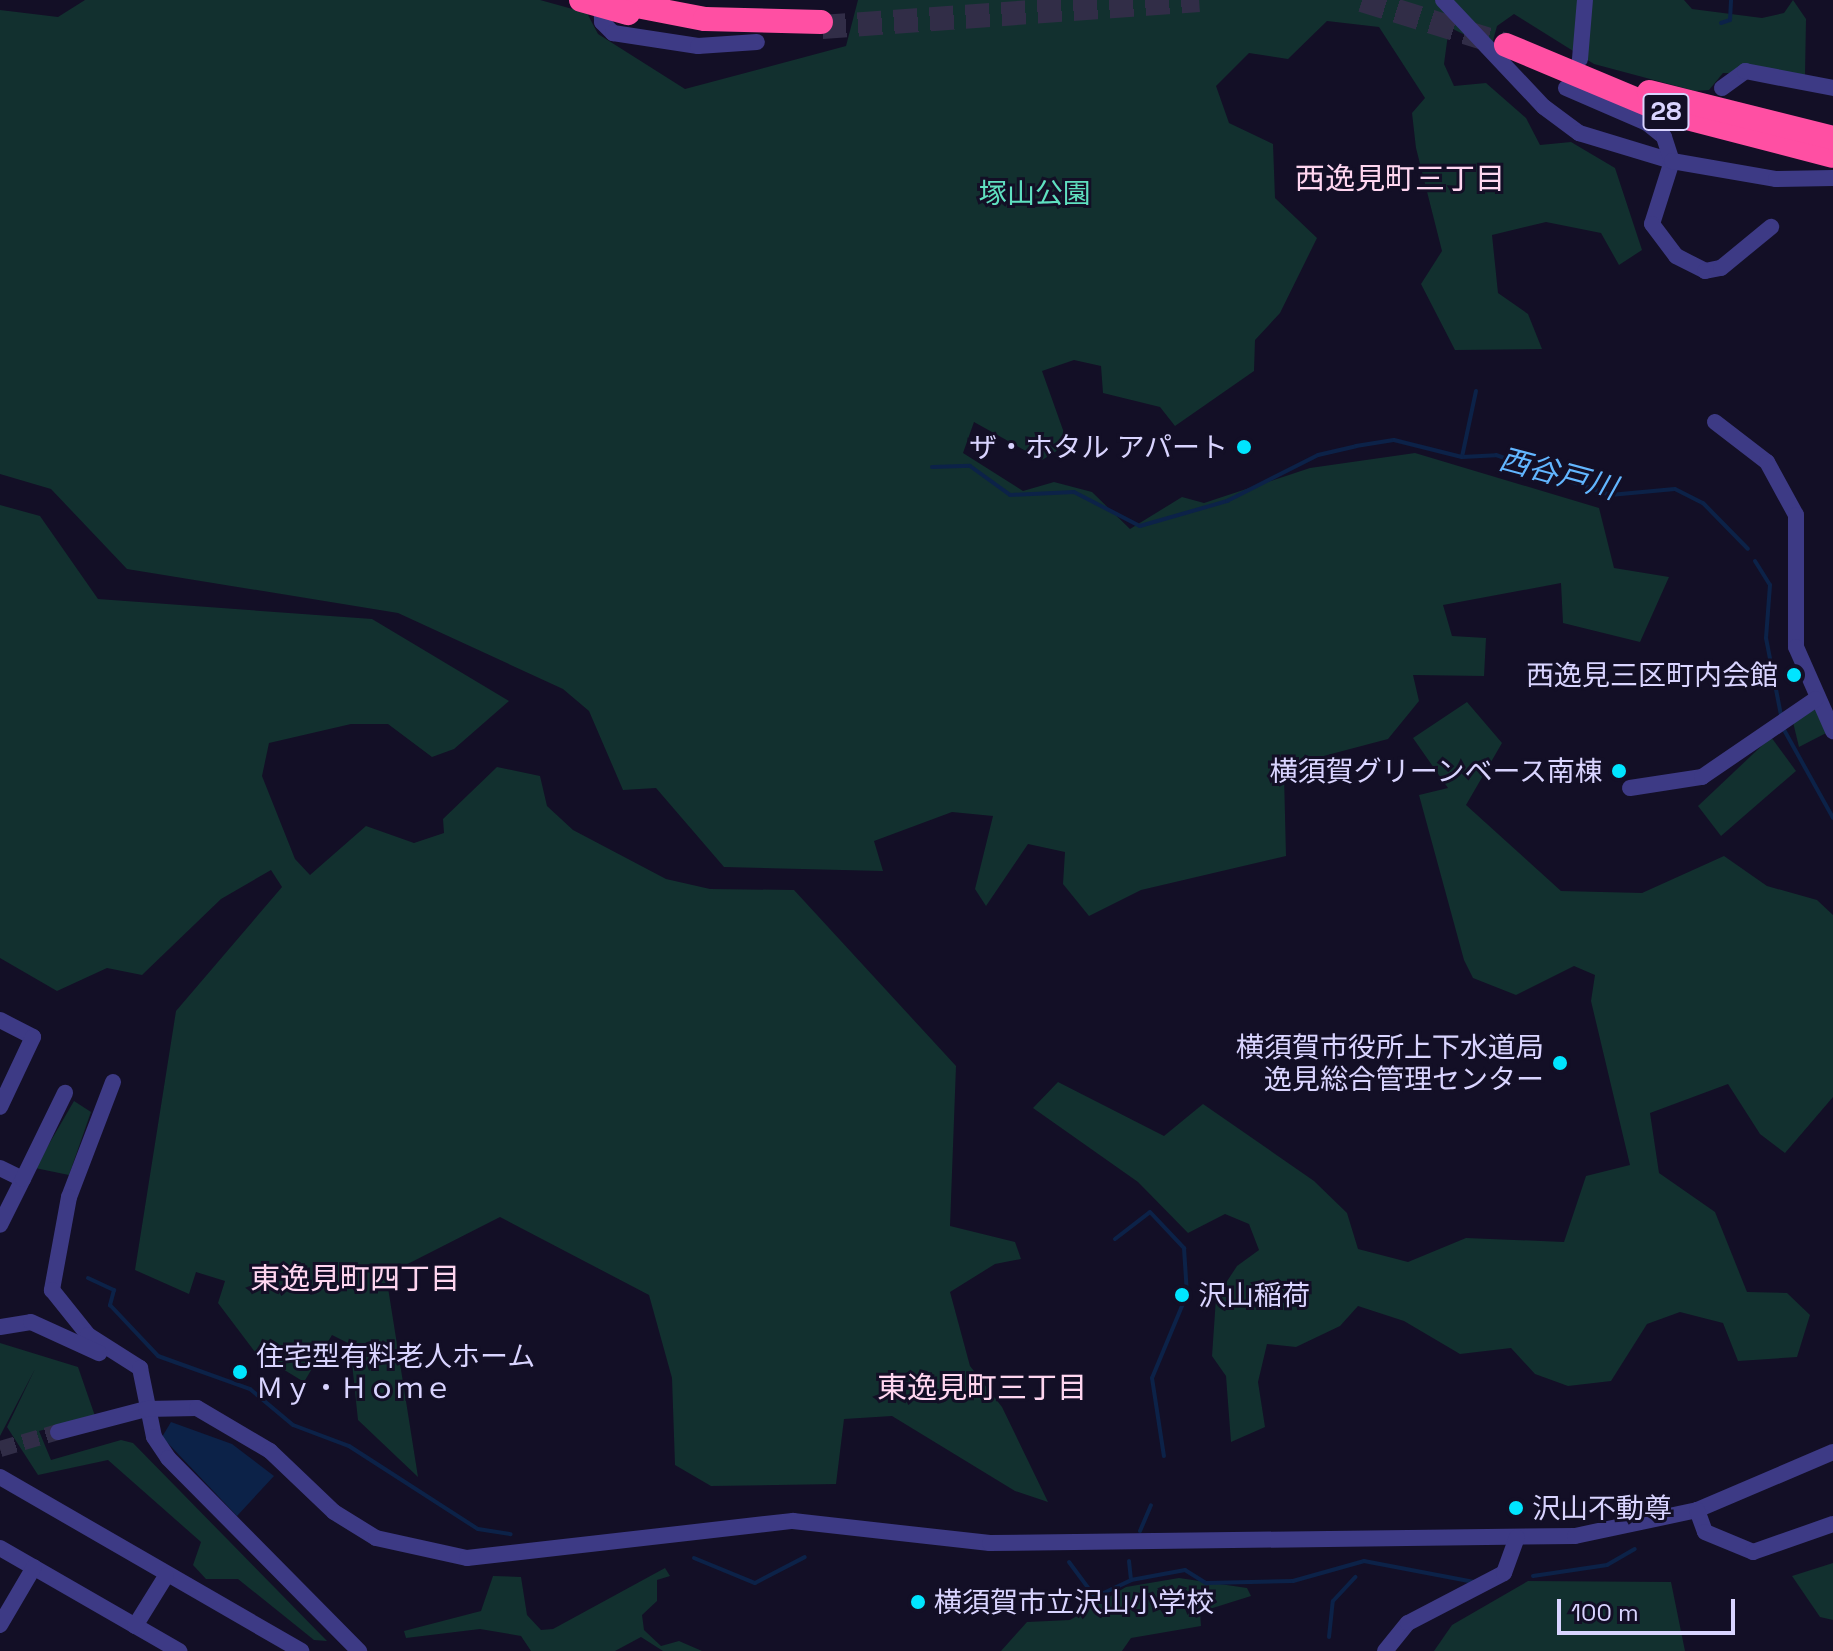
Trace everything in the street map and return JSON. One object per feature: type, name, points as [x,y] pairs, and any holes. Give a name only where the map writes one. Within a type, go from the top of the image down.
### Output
[{"type":"highway","points":[[581,0],[616,4],[703,25],[822,24]]},
{"type":"highway","name":"28","points":[[1833,138],[1613,83],[1508,41],[1671,114],[1833,156]]},
{"type":"street","points":[[1443,0],[1544,107],[1579,133],[1672,161],[1776,179],[1833,178]]},
{"type":"street","points":[[1580,59],[1585,0]]},
{"type":"street","points":[[616,4],[602,22],[613,33],[698,46],[757,42]]},
{"type":"street","points":[[1722,88],[1745,71],[1833,88]]},
{"type":"street","points":[[1566,88],[1647,123],[1664,137],[1672,161],[1652,224],[1688,264],[1705,271],[1731,264],[1749,239],[1771,227]]},
{"type":"street","points":[[1715,422],[1767,462],[1796,515],[1791,617],[1816,699],[1833,731]]},
{"type":"street","points":[[1630,788],[1702,777],[1816,699]]},
{"type":"street","points":[[0,1020],[33,1037],[0,1107]]},
{"type":"street","points":[[113,1082],[69,1197],[52,1290],[88,1335],[140,1368],[146,1409],[168,1458],[359,1651]]},
{"type":"street","points":[[0,1225],[65,1093]]},
{"type":"street","points":[[0,1168],[23,1179]]},
{"type":"street","points":[[1,1325],[31,1322],[68,1336],[140,1381]]},
{"type":"street","points":[[58,1432],[146,1409],[180,1406],[222,1419],[376,1538],[467,1558],[782,1521],[990,1543],[1517,1537],[1615,1532],[1697,1510],[1833,1452]]},
{"type":"street","points":[[0,1477],[297,1650]]},
{"type":"street","points":[[1697,1510],[1705,1532],[1753,1552],[1833,1524]]},
{"type":"street","points":[[1385,1651],[1408,1623],[1490,1580],[1512,1563],[1517,1537]]},
{"type":"street","points":[[0,1548],[179,1651]]},
{"type":"street","points":[[0,1625],[34,1567]]},
{"type":"street","points":[[135,1626],[166,1576]]},
{"type":"green space","name":"塚山公園","points":[[85,0],[540,0],[587,13],[598,34],[685,89],[846,46],[858,0],[1684,0],[1692,9],[1762,18],[1784,13],[1793,0],[1806,19],[1805,75],[1723,73],[1709,90],[1695,91],[1594,64],[1514,14],[1497,26],[1491,48],[1449,27],[1444,64],[1454,86],[1486,83],[1526,118],[1540,145],[1571,142],[1615,168],[1642,250],[1619,265],[1601,233],[1546,222],[1492,235],[1498,293],[1528,314],[1542,349],[1455,350],[1421,284],[1442,251],[1416,148],[1412,113],[1425,98],[1379,27],[1327,21],[1288,59],[1249,53],[1216,86],[1229,123],[1273,144],[1275,198],[1317,238],[1280,313],[1255,340],[1254,371],[1175,426],[1160,407],[1103,393],[1101,366],[1074,360],[1042,371],[1068,444],[1042,460],[974,422],[963,453],[1023,491],[1054,482],[1092,492],[1130,529],[1182,497],[1204,503],[1310,468],[1415,453],[1599,508],[1614,568],[1669,577],[1640,642],[1563,623],[1561,583],[1443,605],[1452,636],[1486,638],[1484,676],[1413,675],[1419,701],[1388,739],[1316,758],[1284,775],[1286,856],[1141,890],[1089,916],[1063,884],[1065,852],[1028,844],[986,906],[975,889],[993,816],[952,812],[874,841],[883,871],[724,867],[656,788],[623,790],[589,711],[563,689],[398,613],[127,569],[51,489],[0,474],[0,10],[58,17]]},
{"type":"green space","points":[[0,505],[40,516],[98,599],[372,619],[509,701],[454,749],[432,757],[388,724],[351,724],[269,743],[262,776],[295,859],[310,875],[366,826],[414,843],[444,833],[443,819],[497,767],[540,776],[547,806],[573,830],[666,879],[710,889],[794,890],[956,1066],[950,1226],[1015,1242],[1021,1259],[995,1264],[950,1292],[970,1366],[1002,1407],[1048,1502],[1015,1491],[892,1416],[844,1419],[836,1484],[711,1486],[675,1465],[672,1378],[649,1295],[500,1217],[386,1275],[418,1477],[358,1420],[350,1344],[332,1335],[304,1382],[255,1352],[218,1303],[225,1281],[196,1272],[189,1294],[135,1270],[176,1011],[282,887],[271,870],[221,899],[142,975],[107,968],[57,991],[0,958]]},
{"type":"green space","points":[[1467,702],[1502,743],[1466,805],[1561,891],[1642,893],[1724,856],[1767,886],[1817,900],[1833,915],[1833,1097],[1785,1153],[1760,1134],[1728,1084],[1650,1113],[1659,1173],[1715,1212],[1747,1292],[1787,1293],[1810,1315],[1797,1357],[1738,1361],[1723,1323],[1680,1312],[1647,1324],[1611,1381],[1568,1386],[1535,1374],[1511,1348],[1460,1354],[1404,1321],[1358,1306],[1340,1326],[1296,1347],[1267,1344],[1258,1382],[1265,1427],[1231,1442],[1226,1376],[1212,1356],[1216,1298],[1237,1266],[1259,1250],[1249,1224],[1225,1214],[1188,1233],[1138,1182],[1033,1108],[1058,1082],[1164,1136],[1203,1104],[1314,1181],[1347,1213],[1358,1249],[1408,1262],[1466,1238],[1564,1242],[1586,1176],[1630,1165],[1591,1001],[1595,975],[1574,966],[1516,995],[1473,978],[1464,960],[1419,795],[1448,788],[1413,738]]},
{"type":"green space","points":[[1815,704],[1830,731],[1799,747],[1792,718]]},
{"type":"green space","points":[[1771,737],[1796,771],[1721,836],[1698,806]]},
{"type":"green space","points":[[74,1101],[91,1112],[69,1175],[35,1168]]},
{"type":"green space","points":[[0,1343],[78,1367],[95,1416],[39,1431],[51,1460],[121,1440],[133,1443],[327,1641],[314,1640],[238,1579],[206,1579],[193,1565],[201,1542],[108,1460],[38,1475],[7,1427],[35,1369],[0,1436]]},
{"type":"green space","points":[[1833,1563],[1833,1620],[1820,1617],[1792,1576]]},
{"type":"green space","points":[[665,1568],[670,1576],[657,1580],[657,1601],[642,1615],[644,1630],[661,1646],[679,1641],[702,1651],[663,1651],[641,1637],[615,1651],[531,1651],[521,1636],[480,1629],[406,1638],[404,1631],[481,1611],[493,1576],[521,1577],[527,1615],[541,1630],[553,1629]]},
{"type":"green space","points":[[1179,1578],[1247,1588],[1251,1596],[1200,1612],[1201,1626],[1131,1638],[1122,1651],[1001,1651],[1027,1622],[1070,1620],[1126,1587]]},
{"type":"green space","points":[[1528,1581],[1671,1582],[1685,1651],[1434,1651],[1452,1625]]},
{"type":"water","points":[[171,1422],[232,1444],[274,1476],[237,1516],[162,1437]]},
{"type":"waterway","points":[[1721,23],[1730,20],[1731,0]]},
{"type":"waterway","name":"西谷戸川","points":[[1476,391],[1462,457],[1496,455],[1610,495],[1675,489],[1703,503],[1748,549]]},
{"type":"waterway","points":[[932,467],[970,466],[1010,495],[1074,492],[1140,526],[1227,501],[1318,455],[1356,446],[1394,440],[1462,457]]},
{"type":"waterway","name":"西谷戸川","points":[[1755,561],[1770,585],[1766,638],[1781,715]]},
{"type":"waterway","name":"西谷戸川","points":[[1783,728],[1833,818]]},
{"type":"waterway","points":[[1115,1239],[1150,1212],[1184,1248],[1187,1294],[1152,1378],[1164,1456]]},
{"type":"waterway","points":[[88,1278],[114,1290],[110,1305],[158,1356],[250,1389],[293,1425],[349,1446],[478,1529],[511,1534]]},
{"type":"waterway","points":[[1140,1531],[1151,1505]]},
{"type":"waterway","points":[[1533,1576],[1607,1565],[1635,1549]]},
{"type":"waterway","points":[[694,1558],[755,1583],[805,1557]]},
{"type":"waterway","points":[[1129,1561],[1131,1580]]},
{"type":"waterway","points":[[1069,1562],[1095,1597],[1131,1580],[1185,1570],[1206,1583],[1293,1581],[1364,1561],[1474,1582]]},
{"type":"waterway","points":[[1329,1637],[1333,1601],[1355,1577]]},
{"type":"tunnel","points":[[822,27],[1199,0]]},
{"type":"tunnel","points":[[1362,0],[1506,45]]},
{"type":"tunnel","points":[[0,1449],[58,1432]]},
{"type":"place","name":"ザ・ホタル アパート","points":[[1244,447]]},
{"type":"place","name":"西逸見三区町内会館","points":[[1794,675]]},
{"type":"place","name":"横須賀グリーンベース南棟","points":[[1619,771]]},
{"type":"place","name":"横須賀市役所上下水道局 逸見総合管理センター","points":[[1560,1063]]},
{"type":"place","name":"沢山稲荷","points":[[1182,1295]]},
{"type":"place","name":"住宅型有料老人ホーム Ｍｙ・Ｈｏｍｅ","points":[[240,1372]]},
{"type":"place","name":"沢山不動尊","points":[[1516,1508]]},
{"type":"place","name":"横須賀市立沢山小学校","points":[[918,1602]]},
{"type":"district","name":"西逸見町三丁目","points":[[1400,179]]},
{"type":"district","name":"東逸見町四丁目","points":[[355,1279]]},
{"type":"district","name":"東逸見町三丁目","points":[[982,1388]]}]
